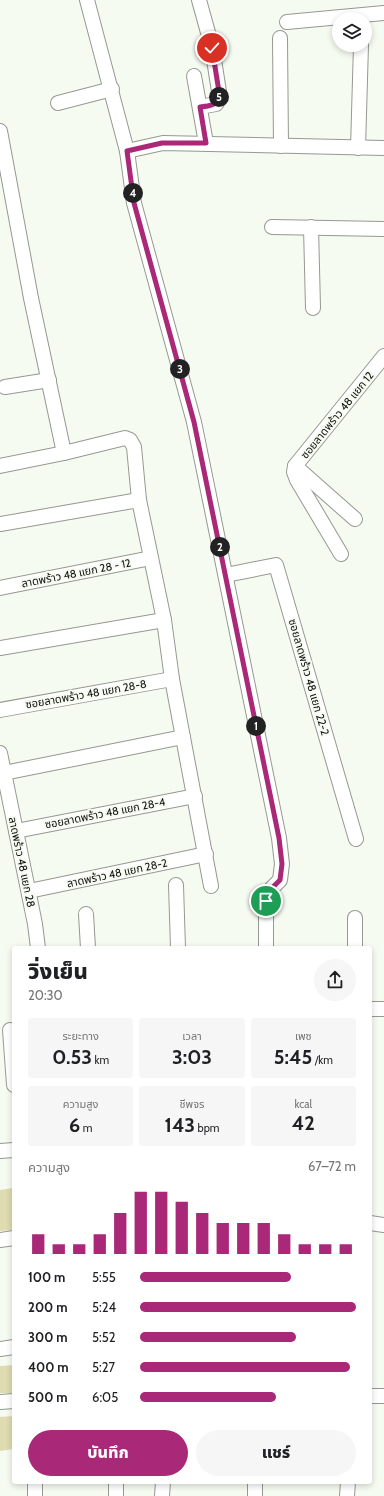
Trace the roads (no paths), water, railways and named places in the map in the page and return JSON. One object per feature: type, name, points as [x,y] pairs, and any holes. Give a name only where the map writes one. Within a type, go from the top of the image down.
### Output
[{"type":"street","points":[[87,0],[127,151],[134,203],[194,422],[279,838],[281,858],[280,880],[271,889],[266,901],[266,946]]},
{"type":"street","points":[[199,0],[212,48],[220,98],[216,104],[200,107]]},
{"type":"street","points":[[372,14],[384,12]]},
{"type":"street","points":[[287,22],[332,18]]},
{"type":"street","points":[[280,38],[281,146]]},
{"type":"street","points":[[358,148],[361,52]]},
{"type":"street","points":[[194,76],[206,143]]},
{"type":"street","points":[[58,103],[112,90]]},
{"type":"street","points":[[0,131],[31,298],[64,453]]},
{"type":"street","points":[[127,151],[162,143],[384,148]]},
{"type":"street","points":[[272,227],[384,229]]},
{"type":"street","points":[[311,227],[313,308]]},
{"type":"street","name":"ซอยลาดพร้าว 48 แยก 12","points":[[355,519],[295,466],[384,356]]},
{"type":"street","points":[[5,387],[49,380]]},
{"type":"street","points":[[0,466],[64,453],[125,438],[130,440],[134,446],[139,500],[164,620],[172,679],[212,886]]},
{"type":"street","points":[[295,466],[294,472],[297,480],[341,554]]},
{"type":"street","points":[[0,524],[139,500]]},
{"type":"street","name":"ลาดพร้าว 48 แยก 28 - 12","points":[[0,588],[151,558]]},
{"type":"street","name":"ซอยลาดพร้าว 48 แยก 22-2","points":[[226,575],[276,565],[356,839]]},
{"type":"street","points":[[0,648],[164,620]]},
{"type":"street","name":"ซอยลาดพร้าว 48 แยก 28-8","points":[[0,710],[172,679]]},
{"type":"street","points":[[4,773],[183,737]]},
{"type":"street","name":"ลาดพร้าว 48 แยก 28","points":[[0,753],[38,946]]},
{"type":"street","name":"ซอยลาดพร้าว 48 แยก 28-4","points":[[16,831],[195,796]]},
{"type":"street","name":"ลาดพร้าว 48 แยก 28-2","points":[[28,891],[206,854]]},
{"type":"street","points":[[176,884],[178,946]]},
{"type":"street","points":[[86,914],[88,946]]},
{"type":"street","points":[[355,918],[355,946]]},
{"type":"street","points":[[372,1009],[384,1009]]},
{"type":"street","points":[[8,1031],[12,1067]]},
{"type":"street","points":[[0,1151],[12,1150]]},
{"type":"street","points":[[372,1223],[384,1225]]},
{"type":"street","points":[[0,1240],[12,1238]]},
{"type":"street","points":[[0,1349],[12,1347]]},
{"type":"street","points":[[372,1396],[384,1396]]},
{"type":"street","points":[[0,1402],[12,1401]]},
{"type":"street","points":[[35,1484],[35,1496]]},
{"type":"street","points":[[116,1484],[116,1496]]},
{"type":"street","points":[[162,1484],[162,1496]]},
{"type":"street","points":[[255,1496],[256,1484]]},
{"type":"street","points":[[347,1496],[348,1484]]}]
